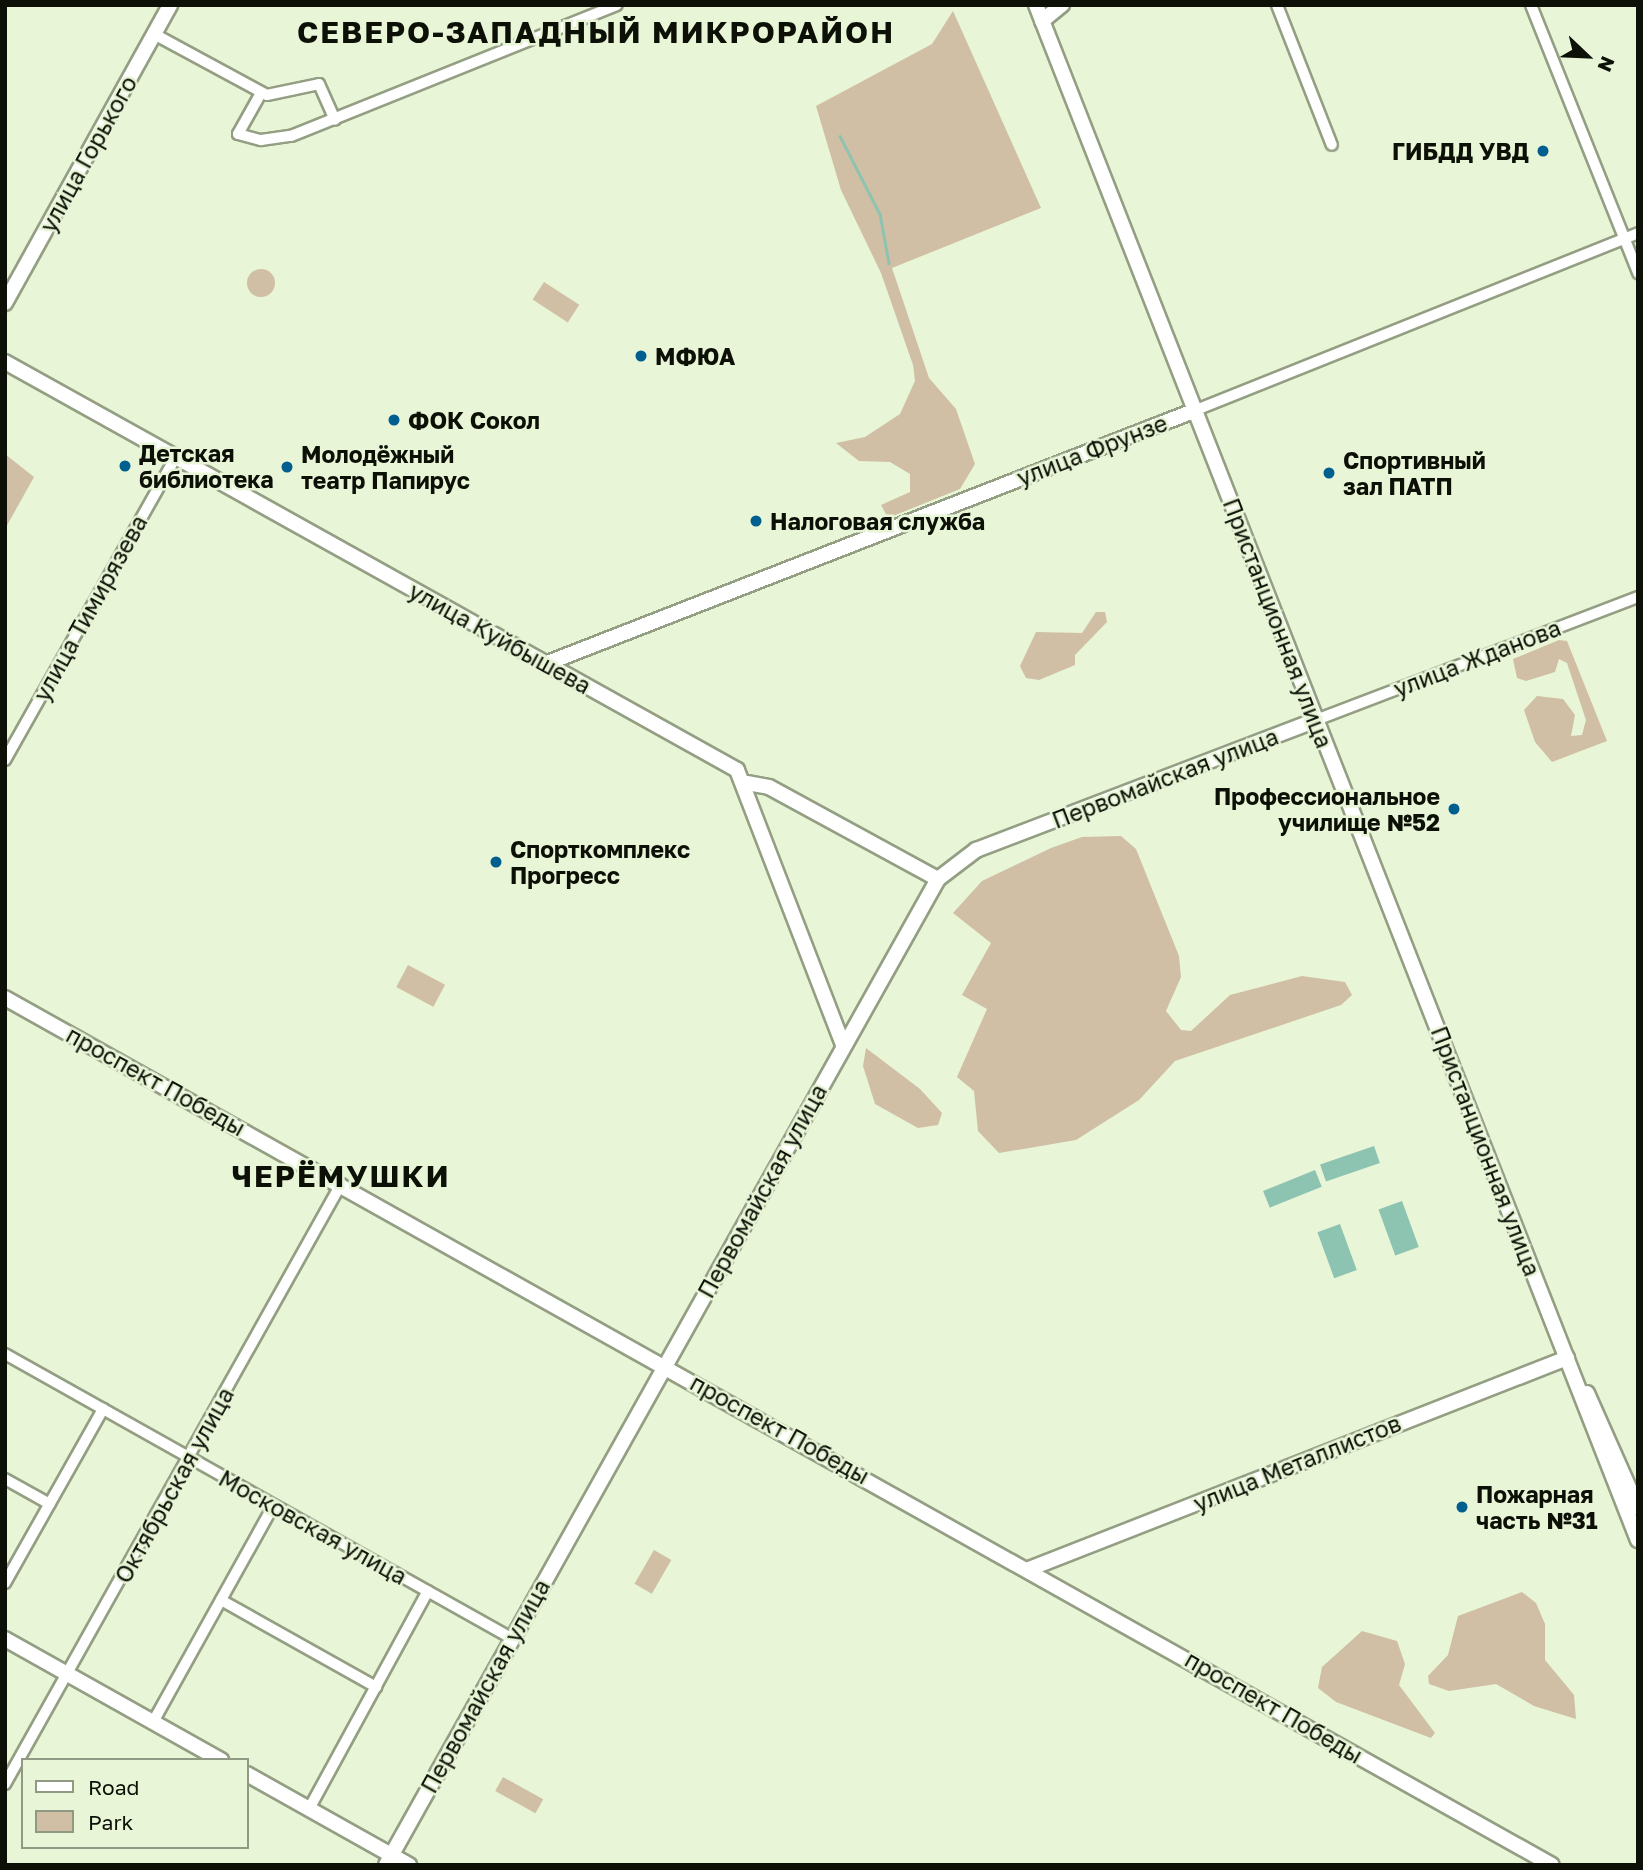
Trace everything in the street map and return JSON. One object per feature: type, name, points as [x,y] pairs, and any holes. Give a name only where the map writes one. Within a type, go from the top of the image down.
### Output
[{"type":"main road","name":"улица Горького","points":[[5,303],[170,5]]},
{"type":"main road","name":"Пристанционная улица","points":[[1036,5],[1636,1539]]},
{"type":"main road","points":[[1042,20],[1062,5]]},
{"type":"main road","name":"улица Куйбышева","points":[[5,362],[730,766],[747,783],[843,1044]]},
{"type":"main road","name":"улица Фрунзе","points":[[545,664],[1196,410]]},
{"type":"main road","name":"Первомайская улица","points":[[389,1860],[843,1044],[938,879],[976,849],[1316,720]]},
{"type":"main road","points":[[747,783],[769,788],[938,879]]},
{"type":"main road","name":"проспект Победы","points":[[5,998],[665,1364],[1552,1865]]},
{"type":"main road","name":"Пристанционная улица","points":[[1567,1358],[1638,1508]]},
{"type":"main road","name":"улица Металлистов","points":[[1029,1569],[1567,1358]]},
{"type":"main road","points":[[5,1639],[218,1758]]},
{"type":"main road","points":[[248,1775],[309,1809],[389,1860],[409,1865]]},
{"type":"street","points":[[261,93],[238,134],[281,139],[335,120],[617,5]]},
{"type":"street","points":[[1277,5],[1332,145]]},
{"type":"street","points":[[1531,5],[1638,274]]},
{"type":"street","points":[[153,34],[261,93],[282,96],[319,84],[335,120]]},
{"type":"street","name":"улица Фрунзе","points":[[1196,410],[1638,233]]},
{"type":"street","name":"улица Тимирязева","points":[[5,760],[176,456]]},
{"type":"street","name":"улица Жданова","points":[[1316,720],[1638,597]]},
{"type":"street","name":"Октябрьская улица","points":[[5,1784],[341,1184]]},
{"type":"street","name":"Московская улица","points":[[5,1354],[511,1638]]},
{"type":"street","points":[[5,1583],[103,1409]]},
{"type":"street","points":[[5,1479],[50,1504]]},
{"type":"street","points":[[153,1721],[274,1505]]},
{"type":"street","points":[[309,1809],[428,1591]]},
{"type":"street","points":[[221,1600],[376,1687]]},
{"type":"green space","points":[[953,11],[1041,208],[892,268],[929,378],[956,409],[975,464],[960,489],[888,518],[881,505],[910,492],[910,474],[890,462],[859,461],[836,443],[865,437],[900,414],[915,381],[913,365],[881,273],[841,190],[816,106],[932,44]]},
{"type":"green space","points":[[261,269],[271,273],[275,283],[271,293],[261,297],[251,293],[247,283],[251,273]]},
{"type":"green space","points":[[544,282],[579,305],[568,322],[533,300]]},
{"type":"green space","points":[[5,454],[34,477],[5,529]]},
{"type":"green space","points":[[1096,612],[1105,612],[1107,622],[1075,655],[1075,665],[1039,680],[1026,678],[1020,666],[1036,632],[1082,633]]},
{"type":"green space","points":[[1559,640],[1567,641],[1607,741],[1552,762],[1535,742],[1524,710],[1537,696],[1563,699],[1575,715],[1571,736],[1582,735],[1586,720],[1567,663],[1559,659],[1555,672],[1526,681],[1517,678],[1513,659]]},
{"type":"green space","points":[[1121,836],[1136,849],[1179,956],[1181,977],[1166,1011],[1181,1030],[1191,1031],[1230,995],[1302,976],[1345,982],[1352,995],[1341,1005],[1175,1061],[1139,1100],[1076,1140],[999,1153],[978,1131],[974,1091],[957,1077],[987,1009],[962,995],[991,943],[953,913],[982,881],[1051,848],[1082,837]]},
{"type":"green space","points":[[408,965],[445,985],[433,1007],[396,987]]},
{"type":"green space","points":[[866,1048],[920,1089],[942,1113],[938,1125],[918,1128],[875,1104],[863,1066]]},
{"type":"green space","points":[[654,1550],[671,1560],[652,1594],[634,1584]]},
{"type":"green space","points":[[1522,1592],[1536,1603],[1545,1624],[1545,1660],[1574,1695],[1576,1719],[1534,1706],[1496,1684],[1449,1691],[1429,1684],[1428,1676],[1448,1655],[1458,1616]]},
{"type":"green space","points":[[1362,1631],[1397,1641],[1405,1664],[1399,1685],[1435,1733],[1431,1738],[1336,1702],[1318,1688],[1322,1667]]},
{"type":"green space","points":[[503,1777],[543,1799],[535,1813],[495,1791]]},
{"type":"water","points":[[1374,1146],[1380,1163],[1326,1182],[1320,1165]]},
{"type":"water","points":[[1315,1170],[1322,1187],[1270,1208],[1263,1191]]},
{"type":"water","points":[[1402,1201],[1419,1247],[1395,1256],[1379,1210]]},
{"type":"water","points":[[1340,1224],[1357,1270],[1334,1278],[1317,1232]]},
{"type":"waterway","points":[[840,136],[880,214],[889,263]]},
{"type":"place","name":"ГИБДД УВД","points":[[1543,151]]},
{"type":"place","name":"МФЮА","points":[[641,356]]},
{"type":"place","name":"ФОК Сокол","points":[[394,420]]},
{"type":"place","name":"Детская библиотека","points":[[125,466]]},
{"type":"place","name":"Молодёжный театр Папирус","points":[[287,467]]},
{"type":"place","name":"Спортивный зал ПАТП","points":[[1329,473]]},
{"type":"place","name":"Налоговая служба","points":[[756,521]]},
{"type":"place","name":"Профессиональное училище №52","points":[[1454,809]]},
{"type":"place","name":"Спорткомплекс Прогресс","points":[[496,862]]},
{"type":"place","name":"Пожарная часть №31","points":[[1462,1507]]},
{"type":"district","name":"СЕВЕРО-ЗАПАДНЫЙ МИКРОРАЙОН","points":[[596,32]]},
{"type":"district","name":"ЧЕРЁМУШКИ","points":[[341,1176]]}]
